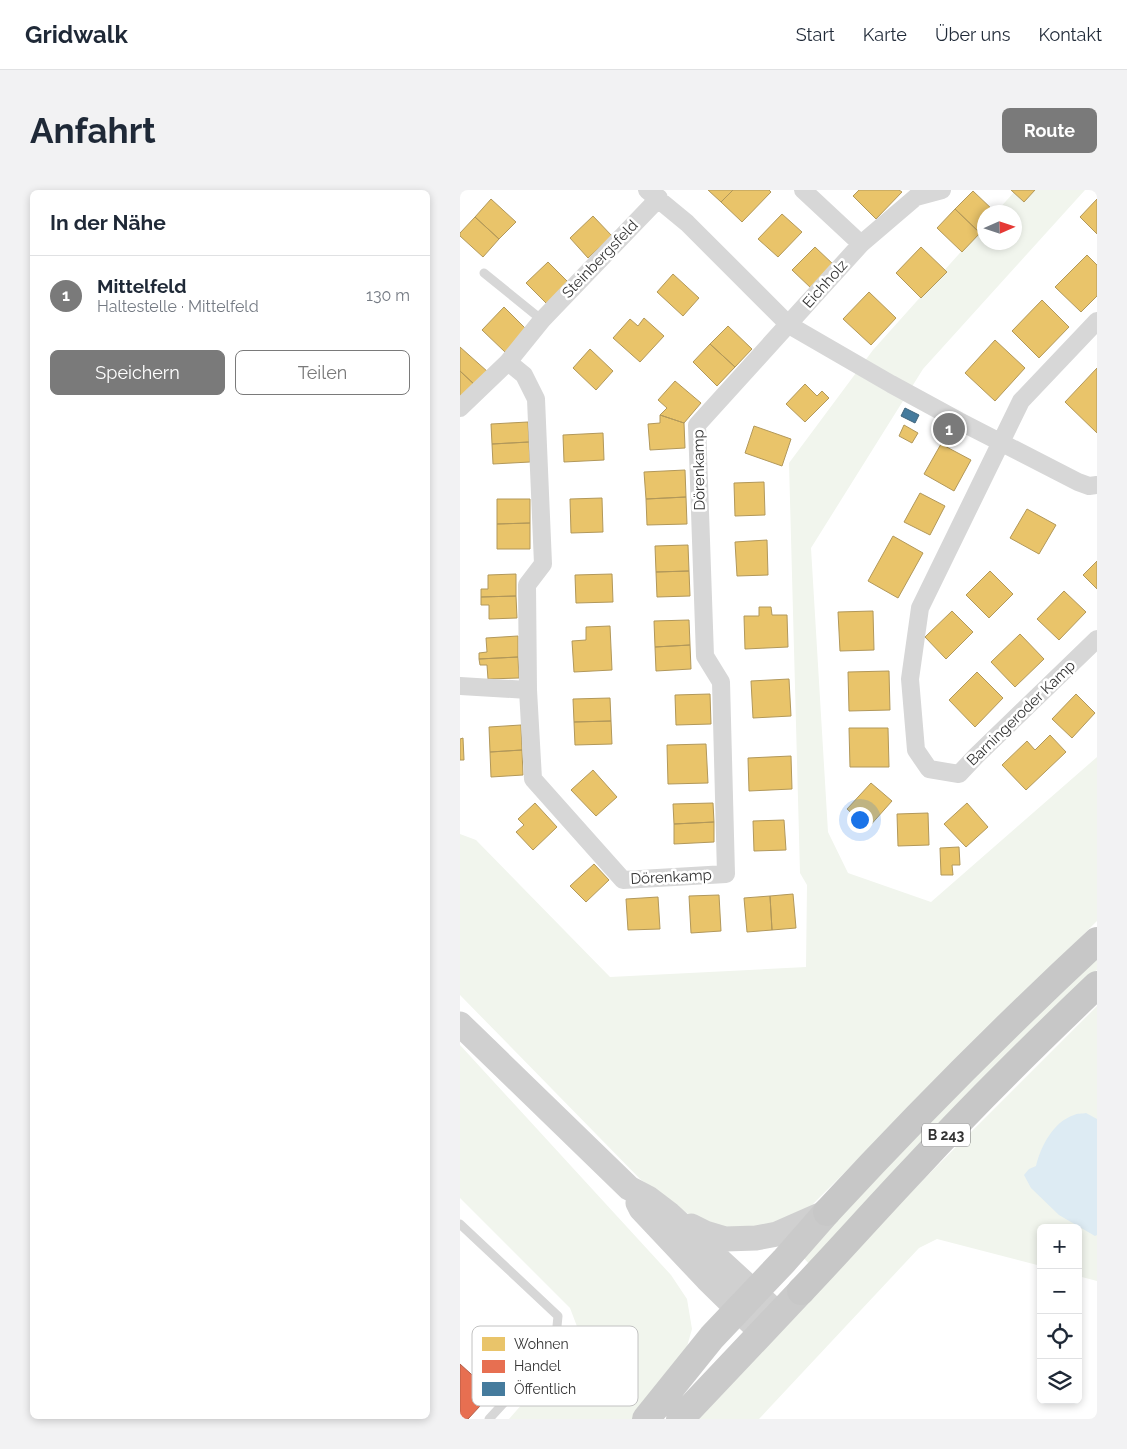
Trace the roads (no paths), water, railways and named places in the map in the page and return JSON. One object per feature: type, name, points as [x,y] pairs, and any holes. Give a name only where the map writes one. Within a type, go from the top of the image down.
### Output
[{"type":"highway","name":"B 243","points":[[827,1212],[893,1140],[959,1073],[1097,941]]},
{"type":"highway","name":"B 243","points":[[801,1291],[917,1165],[982,1098],[1097,986]]},
{"type":"main road","points":[[460,1024],[629,1188],[641,1209],[707,1279],[746,1300]]},
{"type":"main road","points":[[629,1188],[648,1198],[669,1214],[704,1233],[725,1239],[748,1239],[777,1234],[827,1212]]},
{"type":"main road","name":"B 243","points":[[646,1419],[712,1337],[784,1261],[827,1212]]},
{"type":"main road","points":[[669,1214],[746,1300],[770,1323]]},
{"type":"main road","name":"B 243","points":[[680,1419],[801,1291]]},
{"type":"street","points":[[803,190],[861,244]]},
{"type":"street","name":"Eichholz","points":[[789,325],[861,244],[916,197],[942,190]]},
{"type":"street","points":[[653,194],[688,223],[789,325],[891,384],[1002,443],[1078,482],[1089,486],[1097,485]]},
{"type":"street","name":"Steinbergsfeld","points":[[460,408],[508,362],[542,320],[653,194]]},
{"type":"street","points":[[1002,443],[1021,401],[1097,321]]},
{"type":"street","name":"Dörenkamp","points":[[508,362],[524,375],[536,399],[543,564],[527,585],[528,690],[533,779],[623,880],[726,874],[720,682],[705,656],[697,425],[789,325]]},
{"type":"street","name":"Barningeroder Kamp","points":[[1002,443],[920,608],[910,679],[916,750],[929,769],[959,774],[1097,639]]},
{"type":"street","points":[[460,686],[528,690]]},
{"type":"lane","points":[[484,273],[542,320]]},
{"type":"lane","points":[[460,1224],[558,1316],[557,1326]]},
{"type":"lane","points":[[489,1419],[501,1406]]},
{"type":"place","name":"Mittelfeld","points":[[949,429]]}]
